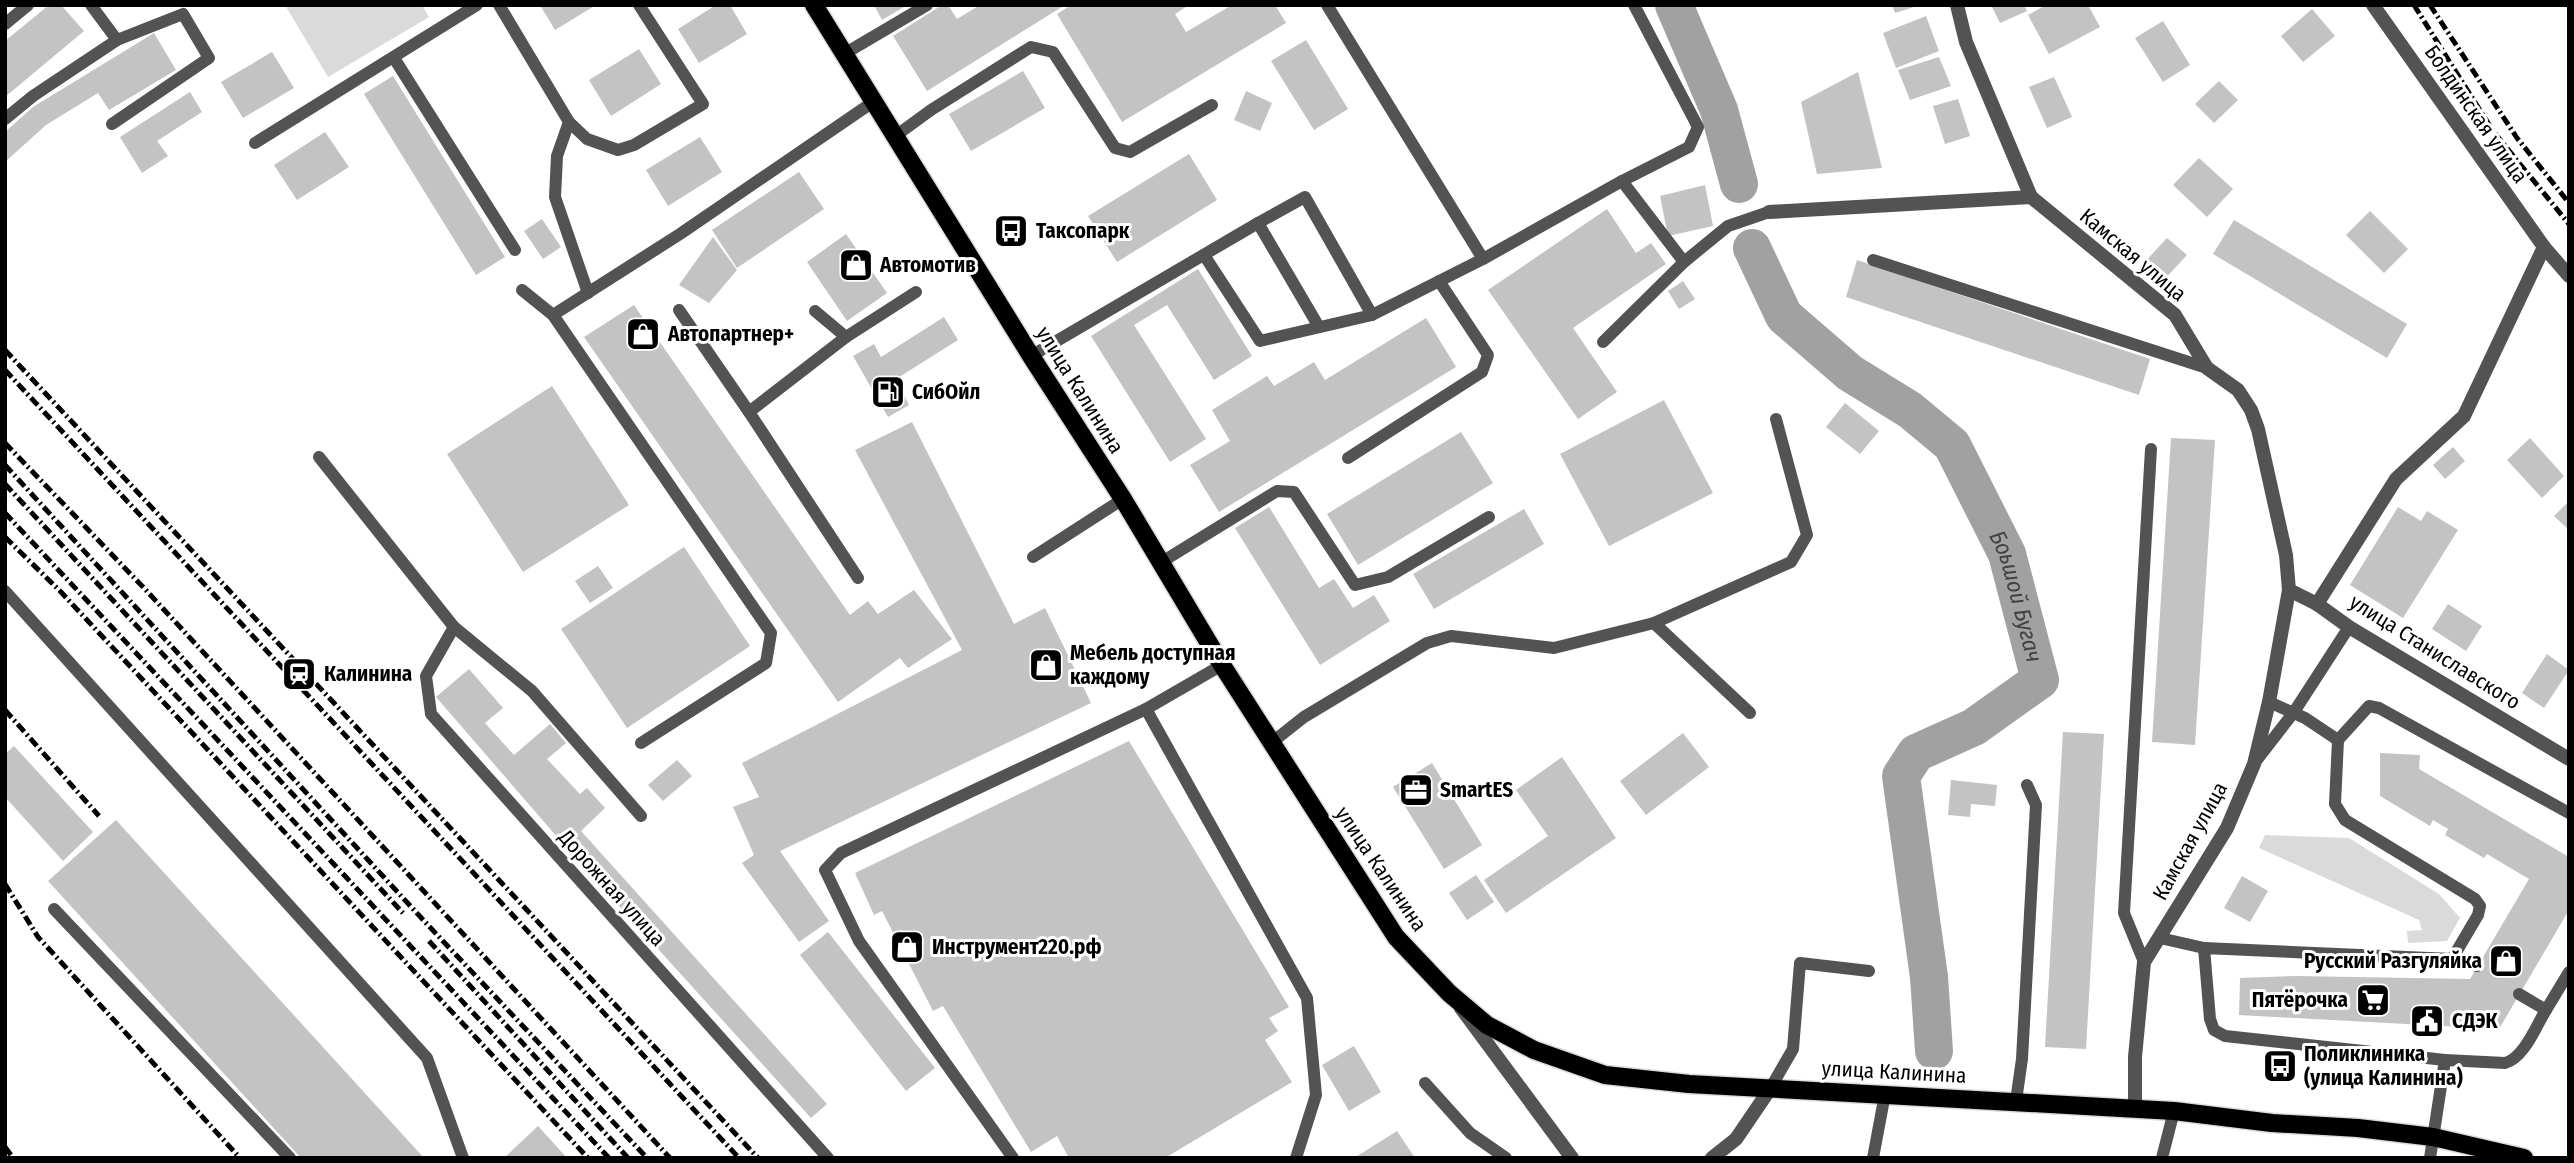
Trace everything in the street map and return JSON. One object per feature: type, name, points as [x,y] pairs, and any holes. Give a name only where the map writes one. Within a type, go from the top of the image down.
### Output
[{"type":"main road","name":"улица Калинина","points":[[814,5],[894,137],[1123,499],[1222,665],[1396,937],[1449,993],[1487,1025],[1534,1050],[1605,1075],[1689,1084],[2174,1111],[2272,1123],[2358,1128],[2433,1137],[2524,1158]]},
{"type":"street","points":[[1769,212],[2031,197],[1966,42],[1957,5]]},
{"type":"street","name":"Болдинская улица","points":[[2373,5],[2544,247]]},
{"type":"street","name":"Камская улица","points":[[2031,197],[2175,316],[2207,368],[2238,390],[2251,410],[2258,429],[2286,555],[2289,590],[2270,702],[2255,764],[2227,828],[2144,962],[2135,1057],[2136,1109]]},
{"type":"street","points":[[2544,247],[2569,276]]},
{"type":"street","name":"улица Станиславского","points":[[2544,247],[2464,416],[2396,479],[2318,604],[2349,627],[2569,759]]},
{"type":"street","points":[[2289,590],[2318,604]]},
{"type":"street","points":[[1449,993],[1572,1158]]},
{"type":"street","points":[[1712,1158],[1737,1139],[1770,1089]]},
{"type":"lane","points":[[5,24],[28,5]]},
{"type":"lane","points":[[91,5],[117,40]]},
{"type":"lane","points":[[255,143],[477,5]]},
{"type":"lane","points":[[499,5],[569,122],[587,139],[618,150],[634,145],[703,104],[639,5]]},
{"type":"lane","points":[[844,54],[927,5]]},
{"type":"lane","points":[[1327,5],[1483,259]]},
{"type":"lane","points":[[1204,255],[1261,341],[1372,315],[1483,259],[1622,181],[1689,147],[1698,127],[1634,5]]},
{"type":"lane","points":[[5,119],[33,96],[117,40],[180,9],[209,58],[112,124]]},
{"type":"lane","points":[[894,137],[930,110],[1031,47],[1053,52],[1115,148],[1130,152],[1212,105]]},
{"type":"lane","points":[[394,58],[515,250]]},
{"type":"lane","points":[[554,315],[680,234],[873,102]]},
{"type":"lane","points":[[569,122],[557,156],[555,197],[588,293]]},
{"type":"lane","points":[[1622,181],[1684,262]]},
{"type":"lane","points":[[1031,356],[1305,197],[1372,315]]},
{"type":"lane","points":[[1603,342],[1684,262],[1728,226],[1769,212]]},
{"type":"lane","points":[[1258,223],[1319,327]]},
{"type":"lane","points":[[1873,260],[2207,368]]},
{"type":"lane","points":[[1348,458],[1482,372],[1488,355],[1439,281]]},
{"type":"lane","points":[[522,290],[554,315],[771,633],[766,663],[641,743]]},
{"type":"lane","points":[[748,412],[846,337],[916,292]]},
{"type":"lane","points":[[678,310],[858,578]]},
{"type":"lane","points":[[815,311],[846,337]]},
{"type":"lane","points":[[1271,743],[1304,717],[1427,643],[1451,636],[1553,648],[1654,623],[1791,562],[1807,535],[1776,419]]},
{"type":"lane","points":[[2144,962],[2124,913],[2151,449]]},
{"type":"lane","points":[[319,457],[454,627],[532,691],[641,816]]},
{"type":"lane","points":[[1160,563],[1277,491],[1294,492],[1355,585],[1388,577],[1489,517]]},
{"type":"lane","points":[[1033,557],[1123,499]]},
{"type":"lane","points":[[5,591],[428,1058],[463,1158]]},
{"type":"lane","points":[[1654,623],[1750,713]]},
{"type":"lane","name":"Дорожная улица","points":[[454,627],[426,676],[431,714],[828,1158]]},
{"type":"lane","points":[[2255,764],[2294,712],[2349,627]]},
{"type":"lane","points":[[1013,1158],[859,942],[825,870],[841,853],[1146,709],[1222,665]]},
{"type":"lane","points":[[2270,702],[2294,712],[2338,740]]},
{"type":"lane","points":[[2452,959],[2480,906],[2475,899],[2345,820],[2338,812],[2335,804],[2338,740],[2369,706],[2379,708],[2569,813]]},
{"type":"lane","points":[[1146,709],[1307,998],[1317,1095],[1296,1158]]},
{"type":"lane","points":[[2016,1101],[2022,1059],[2036,805],[2027,785]]},
{"type":"lane","points":[[54,909],[290,1158]]},
{"type":"lane","points":[[2160,938],[2204,948],[2452,959],[2477,967]]},
{"type":"lane","points":[[2204,948],[2210,1019],[2214,1030],[2225,1037],[2445,1060],[2505,1063],[2513,1061],[2569,972]]},
{"type":"lane","points":[[1770,1089],[1793,1049],[1800,962],[1869,971]]},
{"type":"lane","points":[[2519,994],[2546,1010]]},
{"type":"lane","points":[[2430,1158],[2445,1060]]},
{"type":"lane","points":[[1425,1083],[1470,1133],[1506,1158]]},
{"type":"lane","points":[[1873,1158],[1885,1094]]},
{"type":"lane","points":[[2162,1158],[2174,1111]]},
{"type":"shaded area","points":[[285,5],[422,5],[429,17],[328,77]]},
{"type":"shaded area","points":[[2265,835],[2349,838],[2439,894],[2460,918],[2447,941],[2408,943],[2407,931],[2422,930],[2419,920],[2259,848]]},
{"type":"building","points":[[49,5],[61,5],[84,31],[5,97],[5,41]]},
{"type":"building","points":[[540,5],[596,5],[555,30]]},
{"type":"building","points":[[716,5],[730,5],[747,34],[699,63],[678,29]]},
{"type":"building","points":[[874,5],[907,5],[882,20]]},
{"type":"building","points":[[942,5],[948,5],[957,19],[980,5],[1065,5],[927,91],[893,36]]},
{"type":"building","points":[[1071,5],[1189,5],[1175,14],[1186,32],[1232,5],[1275,5],[1286,23],[1122,122],[1057,14]]},
{"type":"building","points":[[1892,5],[1917,5],[1917,6],[1895,13]]},
{"type":"building","points":[[1991,5],[2024,5],[2027,11],[2000,23]]},
{"type":"building","points":[[2046,5],[2088,5],[2100,27],[2049,54],[2028,15]]},
{"type":"building","points":[[2312,9],[2335,36],[2303,62],[2281,36]]},
{"type":"building","points":[[1926,16],[1939,51],[1896,68],[1883,33]]},
{"type":"building","points":[[2163,21],[2190,65],[2163,82],[2135,38]]},
{"type":"building","points":[[154,33],[176,70],[109,110],[98,93],[46,125],[5,162],[5,132],[33,107]]},
{"type":"building","points":[[1306,40],[1348,109],[1314,130],[1271,61]]},
{"type":"building","points":[[639,49],[661,84],[611,116],[589,80]]},
{"type":"building","points":[[272,52],[294,88],[243,118],[221,82]]},
{"type":"building","points":[[1939,57],[1951,86],[1910,100],[1898,70]]},
{"type":"building","points":[[1023,71],[1045,108],[971,151],[949,114]]},
{"type":"building","points":[[1858,72],[1882,168],[1817,174],[1801,102]]},
{"type":"building","points":[[393,76],[505,257],[476,275],[364,94]]},
{"type":"building","points":[[2054,77],[2072,117],[2047,128],[2029,87]]},
{"type":"building","points":[[2219,81],[2238,100],[2214,123],[2195,104]]},
{"type":"building","points":[[1246,91],[1272,103],[1260,131],[1234,120]]},
{"type":"building","points":[[190,92],[202,112],[157,141],[168,156],[142,173],[120,137]]},
{"type":"building","points":[[1958,99],[1970,136],[1945,144],[1933,106]]},
{"type":"building","points":[[325,132],[349,167],[297,200],[274,165]]},
{"type":"building","points":[[700,137],[722,172],[668,206],[646,170]]},
{"type":"building","points":[[1189,154],[1217,200],[1117,262],[1088,216]]},
{"type":"building","points":[[2199,158],[2233,189],[2207,217],[2173,185]]},
{"type":"building","points":[[799,172],[824,209],[737,268],[712,230]]},
{"type":"building","points":[[1705,185],[1713,226],[1668,236],[1660,196]]},
{"type":"building","points":[[1607,209],[1636,253],[1651,243],[1666,264],[1573,328],[1617,392],[1578,419],[1488,290]]},
{"type":"building","points":[[2370,211],[2408,249],[2384,273],[2346,235]]},
{"type":"building","points":[[542,219],[561,247],[543,259],[524,231]]},
{"type":"building","points":[[2234,220],[2407,324],[2387,358],[2213,254]]},
{"type":"building","points":[[846,234],[887,293],[847,321],[807,262]]},
{"type":"building","points":[[713,237],[737,270],[709,303],[679,285]]},
{"type":"building","points":[[2167,238],[2187,255],[2161,283],[2141,266]]},
{"type":"building","points":[[1857,260],[2150,359],[2139,395],[1846,297]]},
{"type":"building","points":[[1198,269],[1252,356],[1214,380],[1167,305],[1134,325],[1206,439],[1170,462],[1091,336]]},
{"type":"building","points":[[1683,281],[1695,299],[1679,309],[1668,291]]},
{"type":"building","points":[[634,305],[850,615],[868,601],[878,614],[914,590],[952,639],[908,668],[900,658],[838,702],[584,337]]},
{"type":"building","points":[[944,317],[958,340],[896,379],[909,405],[888,417],[853,356],[874,344],[881,357]]},
{"type":"building","points":[[1426,318],[1456,367],[1219,512],[1190,465],[1230,441],[1212,410],[1267,376],[1274,386],[1314,362],[1325,380]]},
{"type":"building","points":[[552,386],[629,505],[523,572],[447,454]]},
{"type":"building","points":[[1664,400],[1713,493],[1609,546],[1560,454]]},
{"type":"building","points":[[1845,403],[1879,431],[1860,454],[1826,427]]},
{"type":"building","points":[[912,422],[1014,624],[1045,608],[1091,703],[780,851],[829,921],[799,942],[742,863],[754,855],[733,807],[759,797],[742,763],[962,650],[855,450]]},
{"type":"building","points":[[1461,432],[1493,483],[1358,565],[1327,514]]},
{"type":"building","points":[[2171,438],[2215,440],[2195,745],[2152,742]]},
{"type":"building","points":[[2530,438],[2564,476],[2542,498],[2507,460]]},
{"type":"building","points":[[2453,447],[2465,461],[2445,479],[2433,465]]},
{"type":"building","points":[[2569,501],[2569,530],[2554,516]]},
{"type":"building","points":[[1269,507],[1319,588],[1334,579],[1353,608],[1374,595],[1390,621],[1320,665],[1235,528]]},
{"type":"building","points":[[2398,507],[2421,521],[2427,511],[2458,530],[2403,618],[2350,585]]},
{"type":"building","points":[[1524,509],[1544,544],[1434,609],[1413,574]]},
{"type":"building","points":[[684,547],[750,646],[627,728],[561,629]]},
{"type":"building","points":[[598,566],[613,588],[590,603],[575,581]]},
{"type":"building","points":[[2448,604],[2482,626],[2466,651],[2432,629]]},
{"type":"building","points":[[2547,654],[2569,670],[2544,708],[2522,693]]},
{"type":"building","points":[[469,669],[503,708],[485,723],[514,755],[550,724],[566,743],[547,759],[580,794],[587,788],[605,808],[581,831],[827,1104],[811,1118],[564,845],[436,697]]},
{"type":"building","points":[[2063,732],[2104,734],[2086,1049],[2045,1047]]},
{"type":"building","points":[[1683,733],[1709,767],[1646,815],[1620,781]]},
{"type":"building","points":[[1129,741],[1289,1007],[1269,1018],[1278,1031],[1265,1040],[1292,1082],[1165,1158],[1069,1158],[1057,1136],[1031,1152],[943,1006],[933,1011],[882,911],[874,915],[855,873]]},
{"type":"building","points":[[14,746],[93,832],[63,861],[5,797],[5,754]]},
{"type":"building","points":[[2380,753],[2420,755],[2419,769],[2569,857],[2569,910],[2499,1029],[2239,1015],[2240,978],[2296,976],[2470,979],[2529,879],[2487,854],[2484,858],[2445,835],[2448,829],[2433,820],[2430,826],[2380,796]]},
{"type":"building","points":[[1562,757],[1616,838],[1506,913],[1484,880],[1548,836],[1516,790]]},
{"type":"building","points":[[677,760],[692,776],[663,801],[648,785]]},
{"type":"building","points":[[1432,763],[1482,845],[1444,869],[1393,787]]},
{"type":"building","points":[[1951,780],[1997,785],[1995,806],[1971,804],[1970,817],[1948,815]]},
{"type":"building","points":[[116,820],[424,1158],[301,1158],[48,881]]},
{"type":"building","points":[[1476,875],[1494,902],[1467,920],[1449,893]]},
{"type":"building","points":[[2242,876],[2268,891],[2250,922],[2224,908]]},
{"type":"building","points":[[828,932],[935,1068],[906,1091],[800,955]]},
{"type":"building","points":[[1354,1046],[1381,1092],[1349,1111],[1322,1065]]},
{"type":"building","points":[[538,1126],[567,1158],[504,1158]]},
{"type":"building","points":[[1397,1131],[1415,1158],[1354,1158]]},
{"type":"waterway","points":[[1674,5],[1719,110],[1739,184]]},
{"type":"waterway","name":"Боьшой Бугач","points":[[1752,248],[1784,316],[1850,373],[1910,410],[1952,445],[2007,554],[2040,680],[1974,727],[1916,753],[1901,776],[1929,977],[1934,1051]]},
{"type":"railway","points":[[2414,5],[2493,131],[2569,224]]},
{"type":"railway","points":[[2430,5],[2517,138],[2569,203]]},
{"type":"railway","points":[[5,350],[758,1158]]},
{"type":"railway","points":[[5,370],[739,1158]]},
{"type":"railway","points":[[5,443],[144,588],[670,1158]]},
{"type":"railway","points":[[5,465],[426,923],[647,1158]]},
{"type":"railway","points":[[5,484],[403,913]]},
{"type":"railway","points":[[5,513],[609,1158]]},
{"type":"railway","points":[[5,537],[60,591],[588,1158]]},
{"type":"railway","points":[[5,710],[99,816]]},
{"type":"railway","points":[[5,884],[38,937],[240,1158]]},
{"type":"railway","points":[[429,941],[628,1158]]},
{"type":"railway","points":[[5,1147],[13,1158]]},
{"type":"place","name":"Таксопарк","points":[[1011,231]]},
{"type":"place","name":"Автомотив","points":[[856,265]]},
{"type":"place","name":"Автопартнер+","points":[[643,334]]},
{"type":"place","name":"СибОйл","points":[[888,392]]},
{"type":"place","name":"Мебель доступная каждому","points":[[1046,665]]},
{"type":"place","name":"Калинина","points":[[299,674]]},
{"type":"place","name":"SmartES","points":[[1416,790]]},
{"type":"place","name":"Инструмент220.рф","points":[[907,947]]},
{"type":"place","name":"Русский Разгуляйка","points":[[2506,961]]},
{"type":"place","name":"Пятёрочка","points":[[2373,1000]]},
{"type":"place","name":"СДЭК","points":[[2427,1021]]},
{"type":"place","name":"Поликлиника (улица Калинина)","points":[[2280,1066]]}]
